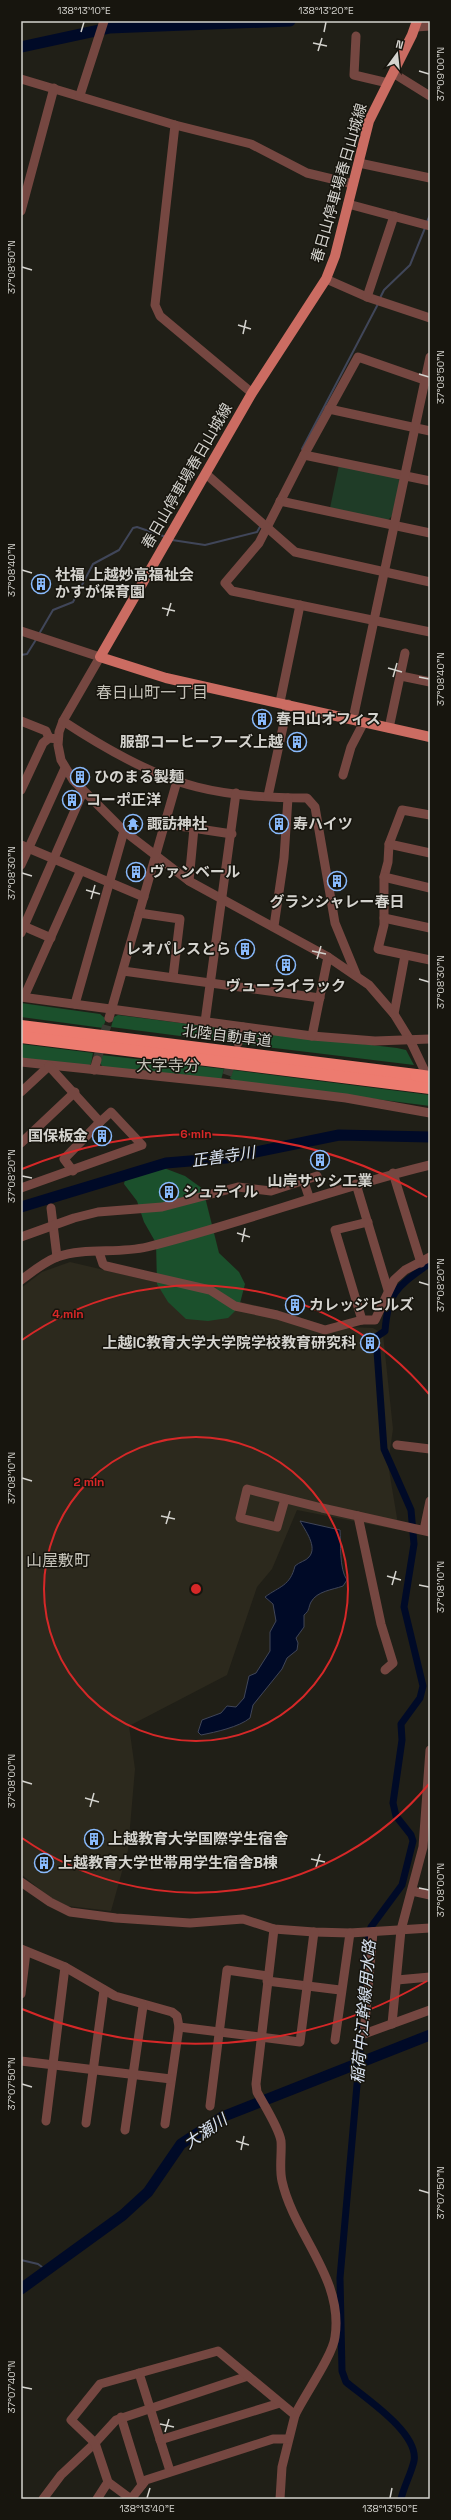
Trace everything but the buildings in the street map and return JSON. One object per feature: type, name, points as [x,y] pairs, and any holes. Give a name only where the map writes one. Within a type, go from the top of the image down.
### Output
[{"type":"highway","name":"北陸自動車道","points":[[21,1026],[424,1083]]},
{"type":"highway","name":"北陸自動車道","points":[[21,1037],[424,1083]]},
{"type":"highway","name":"北陸自動車道","points":[[424,1083],[430,1077]]},
{"type":"main road","name":"春日山停車場春日山城線","points":[[100,657],[252,393],[326,279],[335,256],[369,122],[416,24]]},
{"type":"main road","points":[[100,657],[166,678],[284,703],[430,737]]},
{"type":"street","points":[[80,95],[104,21]]},
{"type":"street","points":[[416,24],[430,26]]},
{"type":"street","points":[[356,36],[354,75],[388,83]]},
{"type":"street","points":[[393,73],[430,96]]},
{"type":"street","points":[[21,79],[80,95],[175,125],[251,144],[307,173],[353,184]]},
{"type":"street","points":[[21,211],[54,88]]},
{"type":"street","points":[[175,125],[156,305],[160,316],[252,393]]},
{"type":"street","points":[[359,163],[430,178]]},
{"type":"street","points":[[348,204],[430,226]]},
{"type":"street","points":[[367,297],[394,216]]},
{"type":"street","points":[[326,279],[367,297],[430,318]]},
{"type":"street","points":[[353,719],[375,620],[414,428],[427,381],[430,356]]},
{"type":"street","points":[[427,381],[358,357],[304,454],[259,543],[227,579],[226,587],[232,591],[430,632]]},
{"type":"street","points":[[329,409],[430,431]]},
{"type":"street","points":[[304,454],[430,481]]},
{"type":"street","points":[[206,474],[286,547],[305,556],[430,582]]},
{"type":"street","points":[[280,501],[430,533]]},
{"type":"street","points":[[268,796],[300,606]]},
{"type":"street","points":[[21,631],[100,657],[54,739],[40,747],[21,790]]},
{"type":"street","points":[[389,728],[405,653]]},
{"type":"street","points":[[401,676],[430,682]]},
{"type":"street","points":[[21,721],[46,731],[54,739],[65,768],[84,792],[124,830],[156,857],[189,881],[222,897],[356,974],[379,994],[394,1014],[410,1040],[424,1083]]},
{"type":"street","points":[[63,721],[95,742],[177,781],[199,788],[288,798],[307,798],[315,807],[335,923],[356,974]]},
{"type":"street","points":[[343,774],[351,747],[364,722]]},
{"type":"street","points":[[21,865],[25,846],[65,768]]},
{"type":"street","points":[[110,1014],[166,824],[177,781]]},
{"type":"street","points":[[51,938],[22,928],[84,792]]},
{"type":"street","points":[[205,1022],[232,834],[236,793]]},
{"type":"street","points":[[274,926],[284,858],[288,798]]},
{"type":"street","points":[[430,815],[402,810],[389,844],[388,862],[384,878],[384,918],[378,949],[430,960]]},
{"type":"street","points":[[166,824],[232,834]]},
{"type":"street","points":[[189,881],[194,828]]},
{"type":"street","points":[[75,1004],[124,830]]},
{"type":"street","points":[[389,844],[430,853]]},
{"type":"street","points":[[25,846],[80,872],[144,897]]},
{"type":"street","points":[[80,872],[51,938],[22,997],[75,1004],[110,1014],[205,1022],[312,1036],[376,1041],[430,1038]]},
{"type":"street","points":[[384,878],[430,888]]},
{"type":"street","points":[[139,913],[180,919],[173,977]]},
{"type":"street","points":[[384,918],[430,928]]},
{"type":"street","points":[[394,1014],[405,955]]},
{"type":"street","points":[[312,1036],[328,957]]},
{"type":"street","points":[[123,970],[210,984],[320,998]]},
{"type":"street","points":[[238,1043],[244,1027]]},
{"type":"street","points":[[94,1070],[97,1060]]},
{"type":"street","points":[[21,1062],[94,1070],[225,1079],[430,1113]]},
{"type":"street","points":[[21,1092],[49,1066]]},
{"type":"street","points":[[49,1066],[75,1092],[100,1122]]},
{"type":"street","points":[[21,1144],[75,1092]]},
{"type":"street","points":[[21,1188],[72,1171],[142,1146],[111,1112],[64,1159],[72,1171]]},
{"type":"street","points":[[21,1280],[57,1257],[145,1248],[223,1226],[309,1197],[430,1164]]},
{"type":"street","points":[[393,1173],[421,1263]]},
{"type":"street","points":[[21,1237],[98,1212],[162,1207],[238,1187],[270,1191],[317,1176]]},
{"type":"street","points":[[304,1179],[309,1197]]},
{"type":"street","points":[[356,1184],[388,1290]]},
{"type":"street","points":[[51,1208],[57,1257]]},
{"type":"street","points":[[362,1320],[335,1230],[368,1222]]},
{"type":"street","points":[[99,1252],[103,1264],[106,1266],[210,1290],[235,1306],[277,1315],[325,1330],[362,1320],[375,1320],[388,1290],[399,1275],[430,1257]]},
{"type":"street","points":[[397,1445],[430,1449]]},
{"type":"street","points":[[284,1499],[277,1527],[240,1518],[247,1489],[284,1499],[427,1531],[430,1501]]},
{"type":"street","points":[[358,1516],[381,1624],[394,1663],[391,1668],[385,1670]]},
{"type":"street","points":[[392,2024],[401,1930],[412,1891],[427,1848],[430,1750]]},
{"type":"street","points":[[21,1882],[50,1902],[70,1912],[116,1918],[190,1923],[243,1919],[274,1929],[314,1932],[350,1933],[430,1928]]},
{"type":"street","points":[[412,1891],[430,1895]]},
{"type":"street","points":[[274,1929],[261,2036],[256,2084],[257,2092],[281,2140],[282,2180],[300,2227],[328,2280],[335,2306],[335,2339],[295,2415],[282,2467],[280,2499]]},
{"type":"street","points":[[179,2027],[300,2042],[314,1932]]},
{"type":"street","points":[[373,1932],[364,2034],[430,2010]]},
{"type":"street","points":[[335,2040],[340,1990],[350,1933]]},
{"type":"street","points":[[21,1994],[24,1950],[65,1967],[115,1996],[143,2006],[172,2012],[176,2016],[179,2027],[166,2124]]},
{"type":"street","points":[[46,2121],[65,1967]]},
{"type":"street","points":[[210,2106],[227,1970],[307,1986],[340,1990]]},
{"type":"street","points":[[397,1980],[430,1977]]},
{"type":"street","points":[[86,2123],[104,1990]]},
{"type":"street","points":[[124,2130],[143,2006]]},
{"type":"street","points":[[21,2061],[171,2079]]},
{"type":"street","points":[[288,2439],[273,2439],[146,2480],[131,2499],[108,2482],[96,2443],[71,2420],[100,2384],[218,2350],[295,2415]]},
{"type":"street","points":[[140,2373],[149,2408],[170,2471]]},
{"type":"street","points":[[43,2499],[61,2475],[96,2443],[116,2420],[121,2417],[248,2376]]},
{"type":"street","points":[[160,2440],[280,2403]]},
{"type":"street","points":[[121,2417],[142,2485]]},
{"type":"street","points":[[97,2499],[108,2482]]},
{"type":"shaded area","points":[[70,1262],[284,1312],[326,1326],[373,1328],[383,1334],[393,1429],[388,1464],[399,1530],[297,1510],[272,1569],[257,1587],[227,1675],[129,1726],[135,1769],[128,1850],[111,1911],[68,1906],[49,1897],[21,1874],[21,1288],[42,1272]]},
{"type":"green space","points":[[339,465],[396,477],[400,481],[392,516],[388,520],[330,508]]},
{"type":"green space","points":[[21,1003],[100,1014],[106,1019],[103,1028],[21,1017]]},
{"type":"green space","points":[[118,1015],[228,1029],[238,1036],[234,1043],[111,1027],[114,1017]]},
{"type":"green space","points":[[251,1031],[397,1048],[406,1050],[414,1065],[241,1044],[245,1033]]},
{"type":"green space","points":[[21,1044],[93,1053],[91,1064],[88,1066],[21,1058]]},
{"type":"green space","points":[[102,1055],[224,1069],[221,1080],[104,1069],[100,1063]]},
{"type":"green space","points":[[233,1070],[430,1095],[430,1106],[234,1081],[230,1078]]},
{"type":"green space","points":[[143,1167],[164,1168],[185,1176],[203,1189],[219,1253],[239,1272],[245,1284],[239,1307],[228,1318],[208,1321],[186,1319],[168,1302],[157,1284],[156,1243],[144,1222],[137,1201],[124,1184],[127,1170]]},
{"type":"water","points":[[300,1521],[340,1530],[341,1556],[344,1575],[347,1580],[343,1586],[317,1595],[311,1602],[304,1615],[304,1627],[296,1638],[298,1643],[297,1650],[287,1658],[282,1669],[253,1705],[250,1718],[234,1727],[201,1735],[198,1732],[202,1720],[221,1713],[227,1706],[236,1707],[244,1698],[249,1676],[256,1673],[270,1651],[270,1632],[276,1621],[273,1604],[265,1597],[284,1585],[293,1573],[295,1566],[308,1558],[311,1553],[312,1548],[310,1539]]},
{"type":"waterway","points":[[21,47],[109,28],[290,21]]},
{"type":"waterway","points":[[427,222],[430,215]]},
{"type":"waterway","points":[[380,298],[384,290],[410,265],[425,228]]},
{"type":"waterway","points":[[302,449],[378,304]]},
{"type":"waterway","points":[[172,540],[205,545],[257,532],[261,525]]},
{"type":"waterway","points":[[39,634],[53,610],[73,602],[93,564],[119,550],[133,528],[137,527],[166,537]]},
{"type":"waterway","points":[[21,655],[27,654],[37,638]]},
{"type":"waterway","name":"正善寺川","points":[[21,1207],[166,1163],[226,1158],[339,1135],[430,1137]]},
{"type":"waterway","name":"稲荷中江幹線用水路","points":[[364,1986],[366,1951],[371,1927],[402,1885],[413,1841],[411,1835],[396,1816],[393,1803],[402,1740],[401,1724],[420,1698],[423,1686],[404,1607],[414,1544],[411,1510],[384,1449],[376,1337],[385,1331],[389,1306],[397,1290],[430,1263]]},
{"type":"waterway","name":"稲荷中江幹線用水路","points":[[362,2028],[340,2278],[342,2371],[346,2382],[389,2417],[408,2439],[413,2450],[414,2461],[401,2499]]},
{"type":"waterway","name":"大瀬川","points":[[21,2289],[123,2215],[148,2192],[181,2144],[222,2117],[430,2035]]},
{"type":"waterway","points":[[21,2260],[38,2264],[46,2270]]},
{"type":"tunnel","points":[[97,1060],[109,1018]]},
{"type":"tunnel","points":[[227,1075],[233,1057]]},
{"type":"place","name":"社福 上越妙高福祉会 かすが保育園","points":[[41,584]]},
{"type":"place","name":"春日山オフィス","points":[[262,719]]},
{"type":"place","name":"服部コーヒーフーズ上越","points":[[297,742]]},
{"type":"place","name":"ひのまる製麺","points":[[80,777]]},
{"type":"place","name":"コーポ正洋","points":[[72,800]]},
{"type":"place","name":"諏訪神社","points":[[133,824]]},
{"type":"place","name":"寿ハイツ","points":[[279,824]]},
{"type":"place","name":"ヴァンベール","points":[[136,872]]},
{"type":"place","name":"グランシャレー春日","points":[[337,881]]},
{"type":"place","name":"レオパレスとら","points":[[245,949]]},
{"type":"place","name":"ヴューライラック","points":[[286,965]]},
{"type":"place","name":"国保板金","points":[[102,1136]]},
{"type":"place","name":"山岸サッシ工業","points":[[320,1160]]},
{"type":"place","name":"シュテイル","points":[[169,1192]]},
{"type":"place","name":"カレッジヒルズ","points":[[295,1305]]},
{"type":"place","name":"上越IC教育大学大学院学校教育研究科","points":[[370,1343]]},
{"type":"place","name":"上越教育大学国際学生宿舎","points":[[94,1839]]},
{"type":"place","name":"上越教育大学世帯用学生宿舎B棟","points":[[44,1863]]},
{"type":"district","name":"春日山町一丁目","points":[[152,692]]},
{"type":"district","name":"大字寺分","points":[[168,1065]]},
{"type":"district","name":"山屋敷町","points":[[58,1560]]}]
